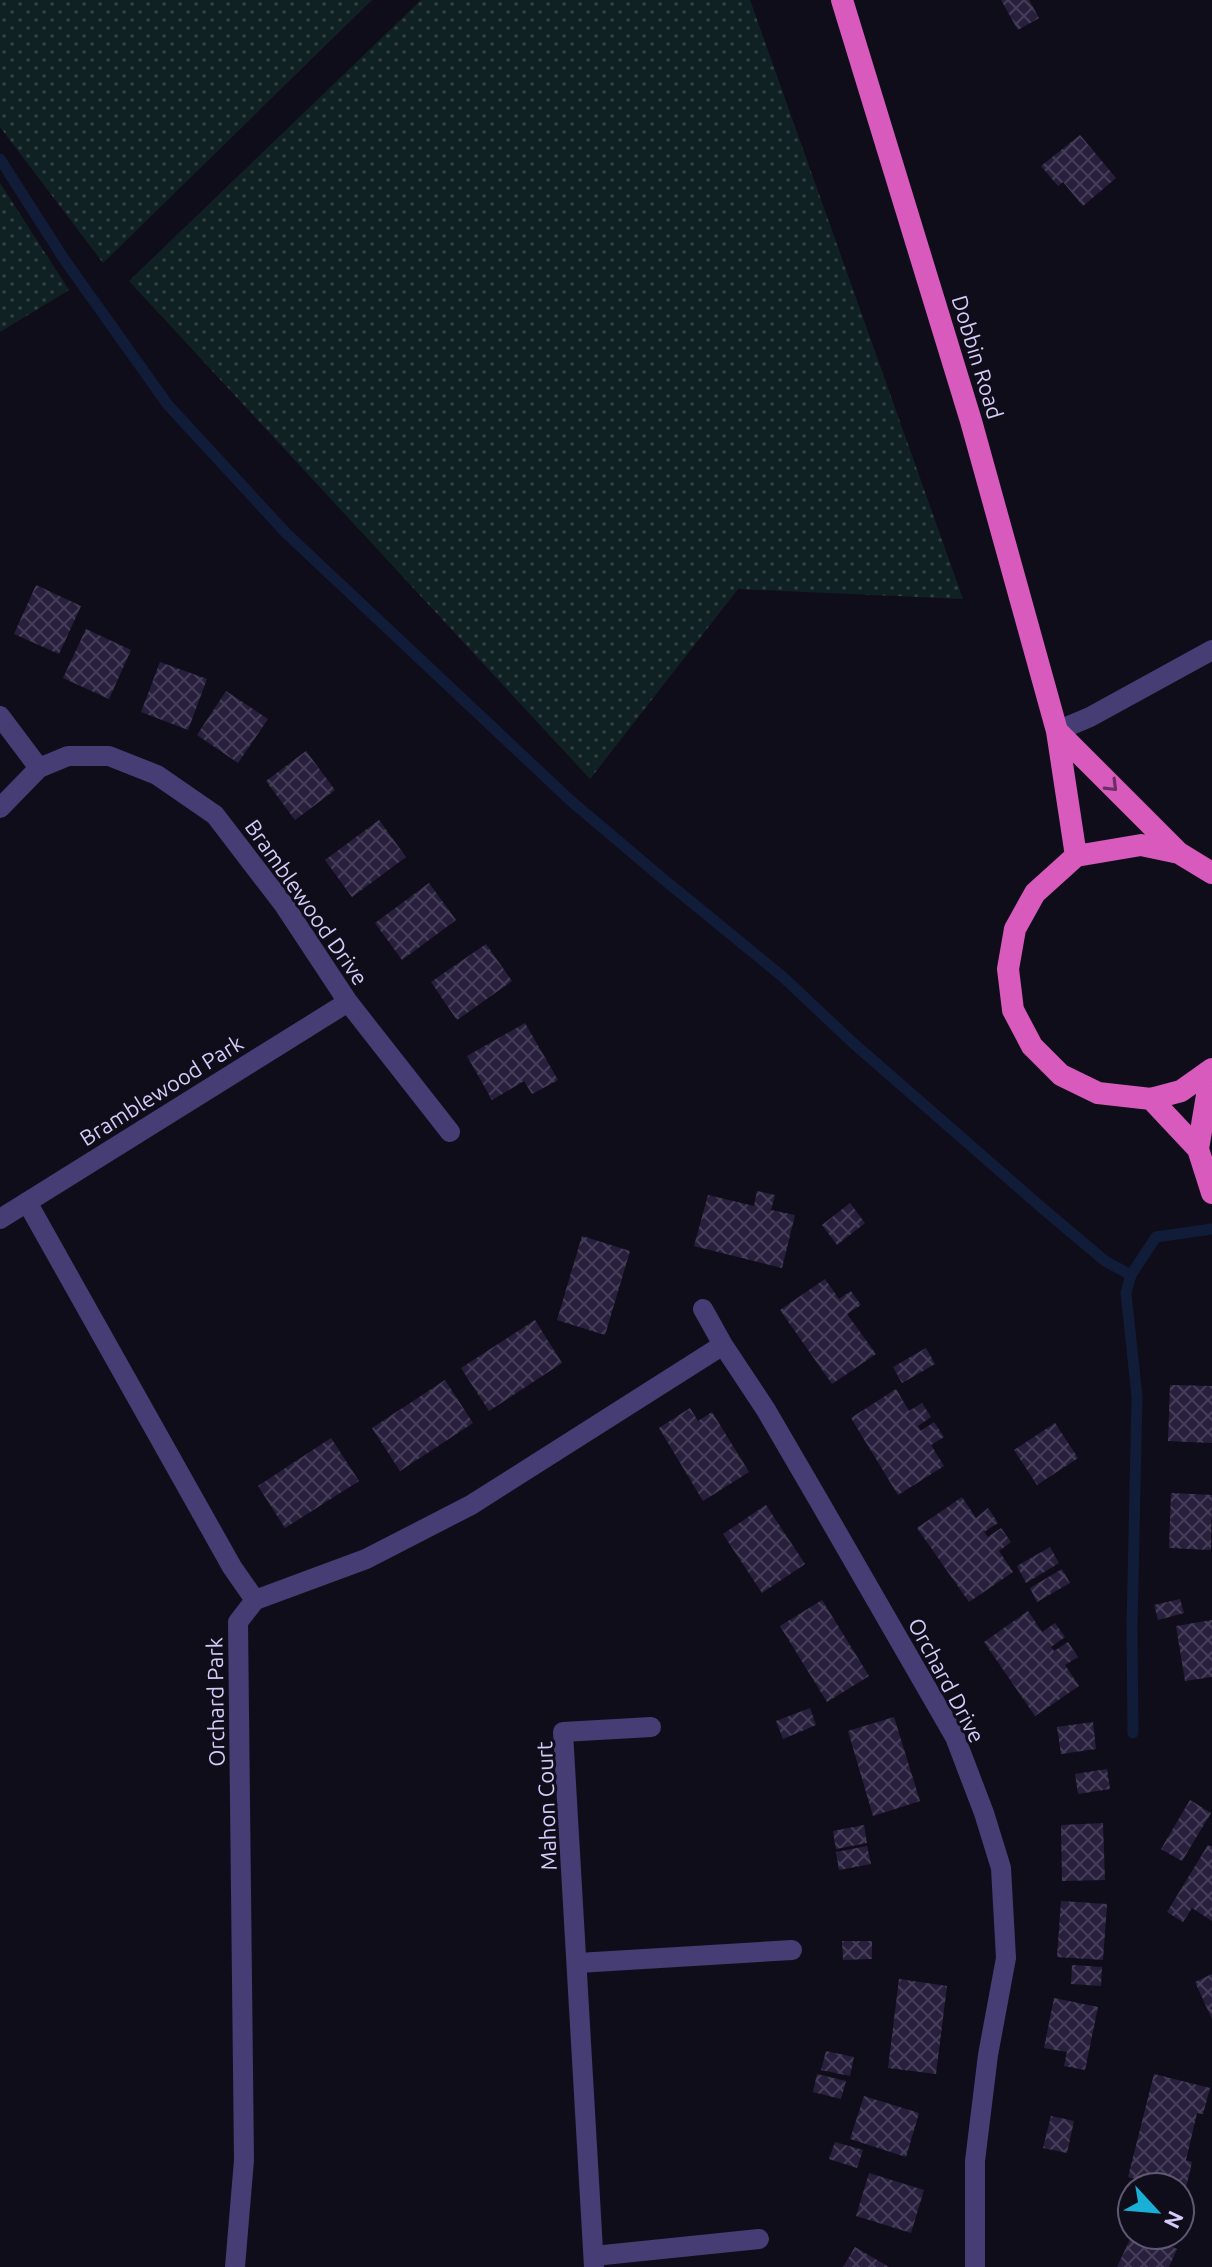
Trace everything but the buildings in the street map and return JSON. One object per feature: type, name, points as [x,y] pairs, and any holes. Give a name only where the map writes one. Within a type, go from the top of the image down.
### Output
[{"type":"highway","name":"Dobbin Road","points":[[842,0],[971,421],[1057,731],[1076,856]]},
{"type":"highway","name":"Dobbin Road","points":[[1057,731],[1179,853]]},
{"type":"highway","points":[[1212,873],[1179,853],[1141,845],[1076,856],[1035,893],[1015,929],[1008,969],[1013,1010],[1032,1046],[1061,1075],[1098,1093],[1151,1099],[1181,1091],[1212,1070]]},
{"type":"highway","points":[[1198,1149],[1212,1070]]},
{"type":"highway","points":[[1151,1099],[1198,1149],[1212,1193]]},
{"type":"street","points":[[1057,731],[1090,717],[1212,650]]},
{"type":"street","points":[[0,716],[39,768]]},
{"type":"street","name":"Bramblewood Drive","points":[[0,808],[39,768],[68,756],[109,756],[157,775],[215,815],[284,905],[348,1002],[450,1132]]},
{"type":"street","name":"Bramblewood Park","points":[[0,1219],[348,1002]]},
{"type":"street","points":[[27,1202],[232,1567],[255,1600],[366,1559],[471,1505],[723,1345]]},
{"type":"street","name":"Orchard Drive","points":[[703,1309],[766,1410],[955,1737],[1001,1868],[1006,1958],[988,2055],[975,2161],[975,2267]]},
{"type":"street","name":"Orchard Park","points":[[235,2267],[244,2160],[238,1622],[255,1600]]},
{"type":"street","name":"Mahon Court","points":[[651,1727],[563,1732],[594,2261],[759,2239]]},
{"type":"street","points":[[578,1963],[792,1950]]},
{"type":"shaded area","points":[[0,0],[372,0],[103,263],[0,127]]},
{"type":"shaded area","points":[[421,0],[750,0],[963,599],[738,589],[590,779],[129,281]]},
{"type":"shaded area","points":[[0,183],[69,290],[0,332]]},
{"type":"waterway","points":[[0,159],[64,259],[168,405],[286,533],[571,801],[783,977],[852,1042],[1041,1207],[1105,1261],[1131,1275]]},
{"type":"waterway","points":[[1133,1733],[1137,1397],[1126,1293],[1131,1275],[1156,1237],[1212,1229]]}]
